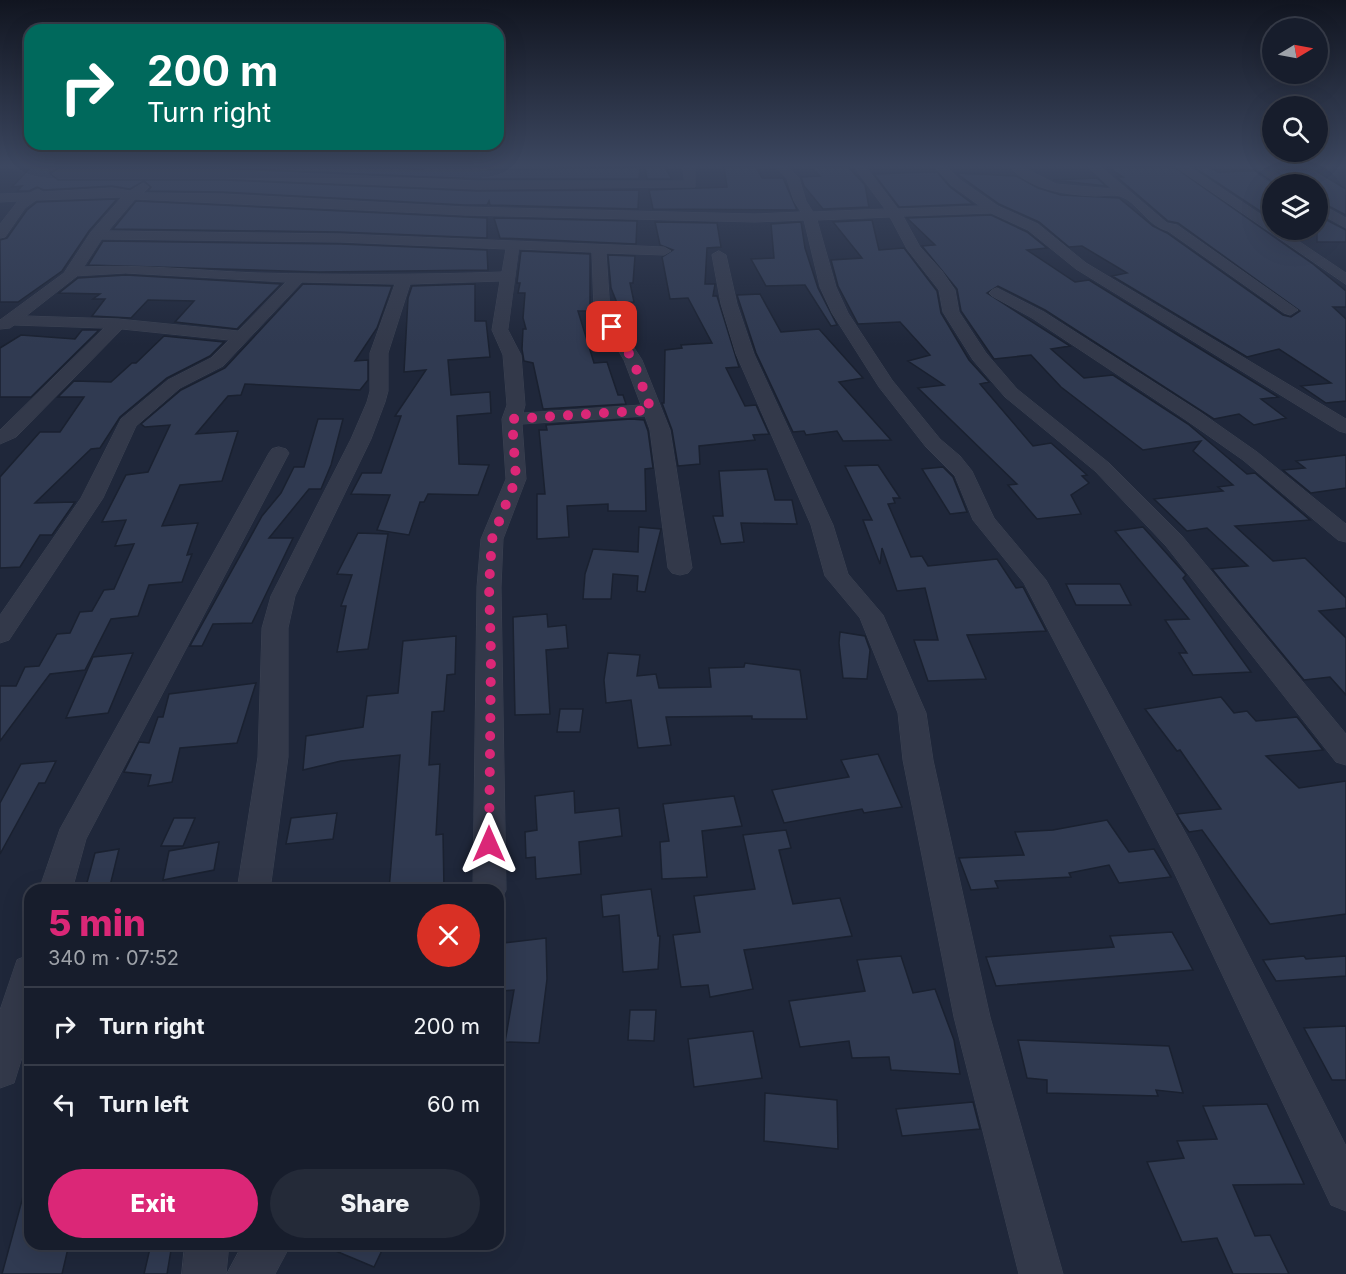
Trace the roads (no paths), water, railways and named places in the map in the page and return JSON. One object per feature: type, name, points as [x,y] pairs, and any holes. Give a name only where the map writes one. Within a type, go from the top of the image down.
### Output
[{"type":"street","points":[[5,324],[74,272],[104,226]]},
{"type":"street","points":[[812,226],[828,287],[840,313],[885,383],[933,443],[954,460],[965,476],[984,520],[1034,580],[1186,864],[1346,1190]]},
{"type":"street","points":[[902,226],[914,249],[937,273],[947,290],[951,312],[979,356],[1011,393],[1102,467],[1174,541],[1346,754]]},
{"type":"street","points":[[1032,226],[1082,266],[1287,389],[1346,428]]},
{"type":"street","points":[[1165,226],[1173,228],[1290,310]]},
{"type":"street","points":[[96,236],[340,238],[664,251]]},
{"type":"street","points":[[1289,240],[1346,280]]},
{"type":"street","points":[[489,884],[491,655],[489,586],[492,539],[516,479],[512,419],[516,405],[512,355],[500,330],[513,246]]},
{"type":"street","points":[[599,249],[602,311],[633,360],[660,430],[680,568]]},
{"type":"street","points":[[719,255],[729,304],[745,354],[822,525],[837,576],[871,615],[912,713],[918,760],[972,1017],[1041,1274]]},
{"type":"street","points":[[74,272],[126,269],[297,278],[404,280],[510,276]]},
{"type":"street","points":[[0,634],[92,498],[128,423],[174,384],[217,362],[297,278]]},
{"type":"street","points":[[254,884],[273,758],[275,628],[283,596],[342,473],[361,439],[380,392],[379,353],[404,280]]},
{"type":"street","points":[[998,292],[1038,315],[1193,416],[1250,456],[1346,535]]},
{"type":"street","points":[[5,324],[118,324],[240,336]]},
{"type":"street","points":[[0,437],[9,433],[118,324]]},
{"type":"street","points":[[512,419],[651,410]]},
{"type":"street","points":[[57,884],[71,838],[279,453]]},
{"type":"street","points":[[0,1069],[24,991]]},
{"type":"street","points":[[204,1274],[206,1250]]},
{"type":"street","points":[[249,1274],[265,1250]]}]
